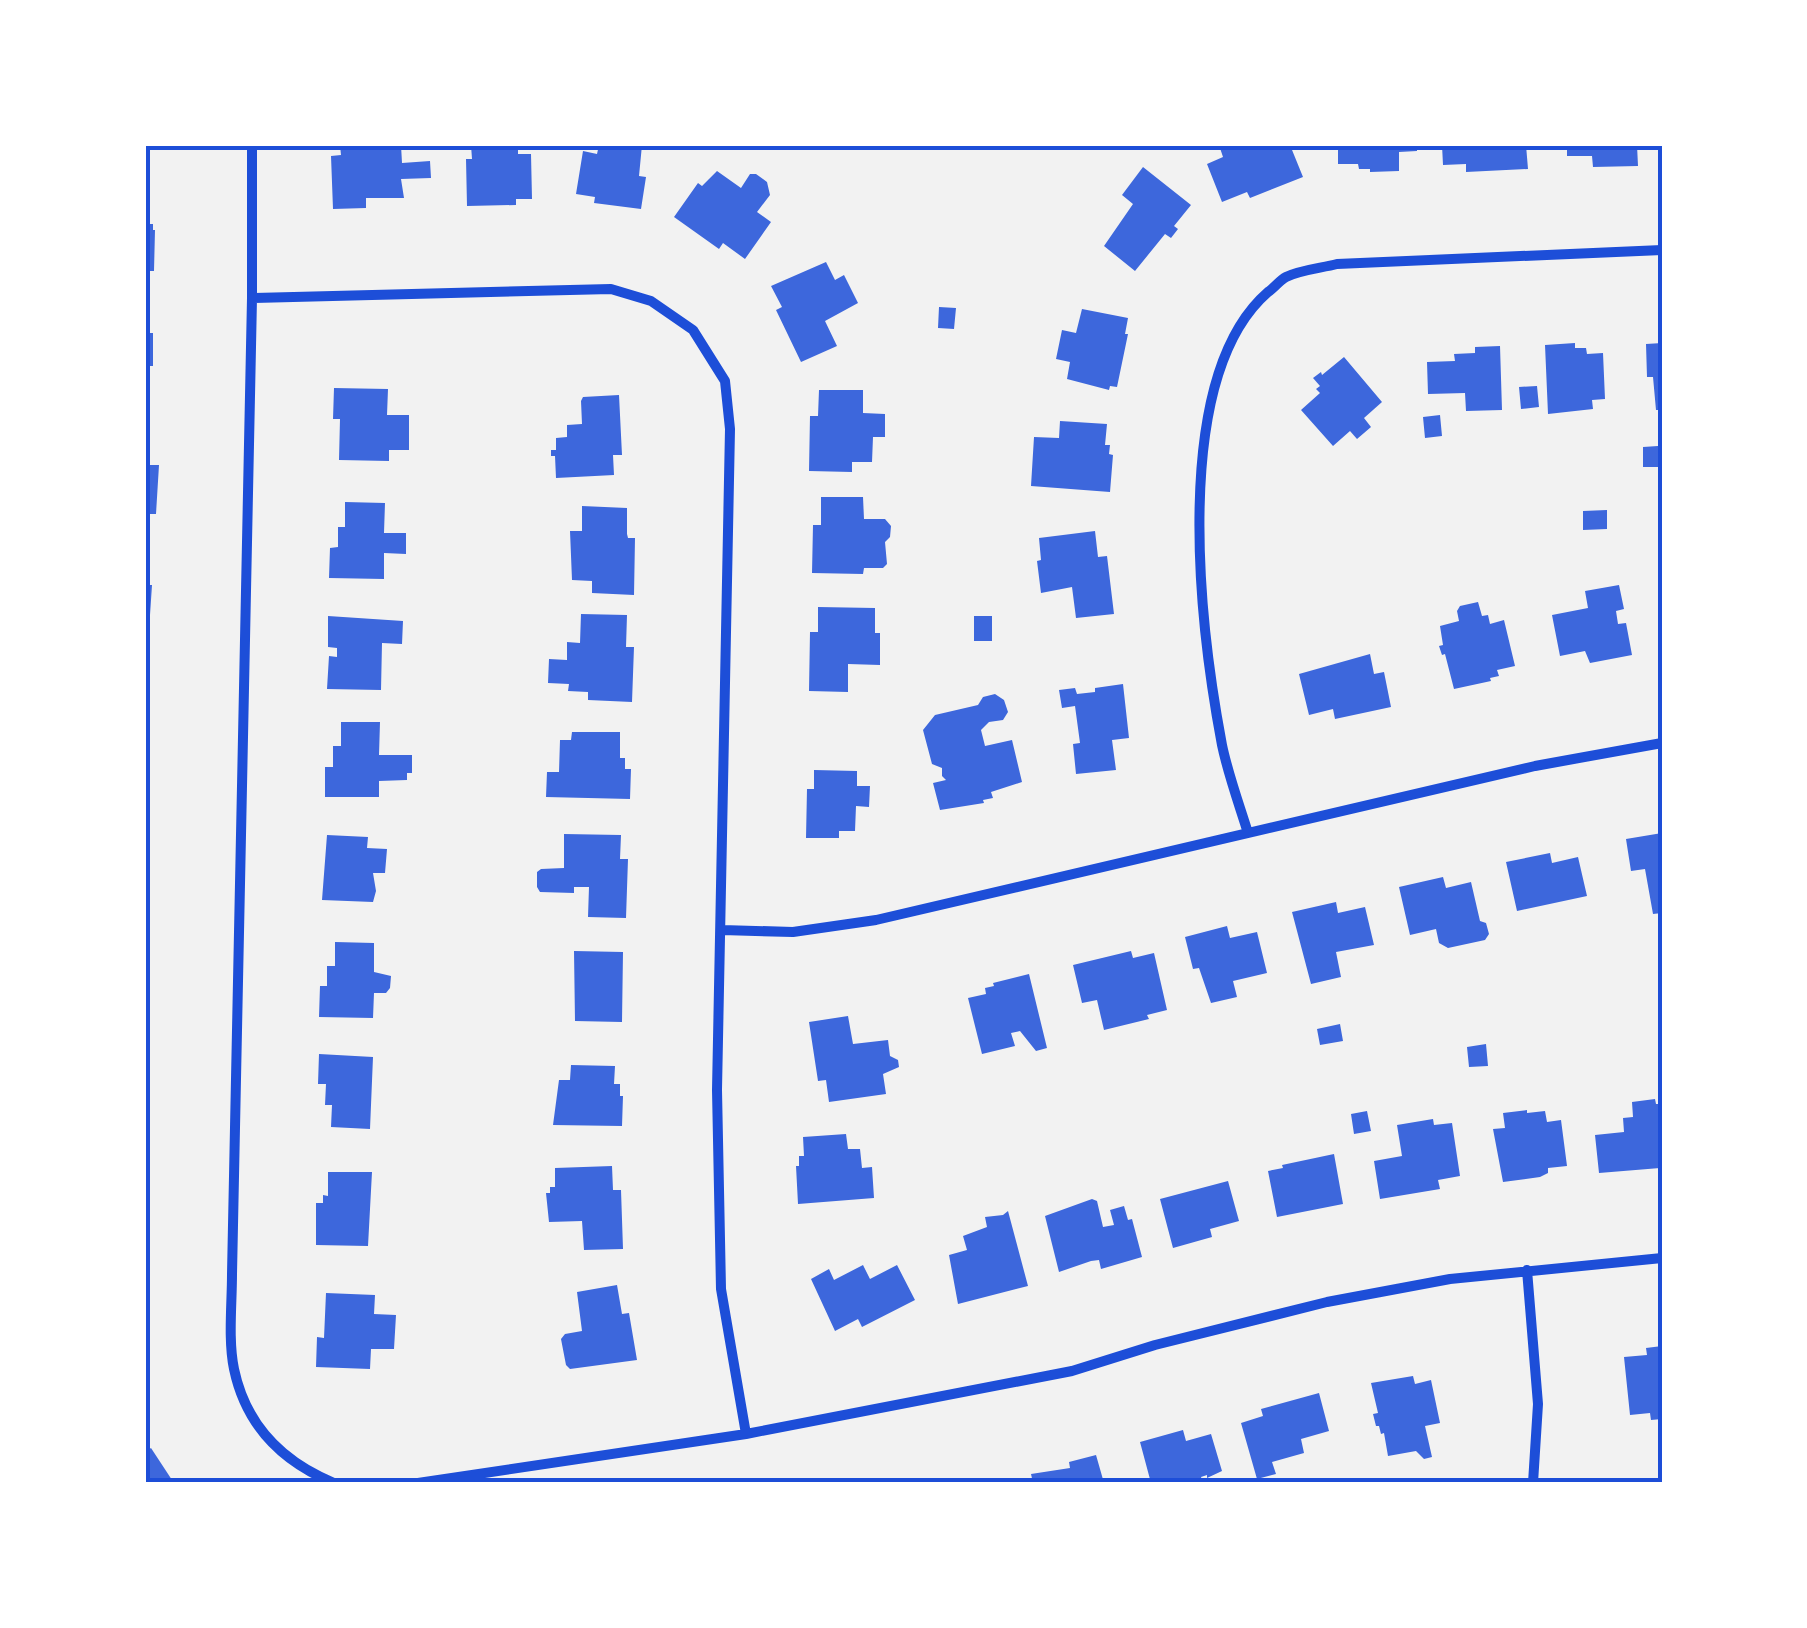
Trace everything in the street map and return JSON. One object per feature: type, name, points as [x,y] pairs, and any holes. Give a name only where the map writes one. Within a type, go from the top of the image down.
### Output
[{"type":"street","points":[[252,145],[232,1274],[234,1369],[252,1419],[268,1442],[302,1470],[334,1483]]},
{"type":"street","points":[[1248,832],[1222,748],[1205,634],[1200,545],[1203,459],[1214,383],[1230,341],[1248,310],[1285,278],[1338,264],[1662,250]]},
{"type":"street","points":[[252,298],[611,289],[652,301],[692,330],[725,382],[730,430],[717,1090],[721,1289],[746,1434]]},
{"type":"street","points":[[722,930],[793,932],[876,920],[1535,766],[1662,743]]},
{"type":"street","points":[[418,1483],[491,1479],[1072,1371],[1155,1345],[1327,1302],[1450,1278],[1662,1258]]},
{"type":"street","points":[[1527,1270],[1538,1404],[1533,1483]]},
{"type":"building","points":[[340,145],[401,145],[402,163],[430,161],[431,178],[401,179],[404,198],[366,198],[366,208],[333,209],[331,156],[341,155]]},
{"type":"building","points":[[471,145],[518,145],[518,154],[531,154],[532,199],[516,199],[516,205],[467,206],[466,159],[472,159]]},
{"type":"building","points":[[599,145],[642,145],[639,176],[646,177],[641,209],[594,203],[595,197],[576,194],[583,151],[597,154]]},
{"type":"building","points":[[1219,145],[1290,145],[1303,177],[1250,198],[1247,192],[1222,202],[1207,164],[1223,157]]},
{"type":"building","points":[[1338,145],[1417,145],[1417,151],[1399,152],[1399,171],[1370,172],[1359,169],[1358,164],[1338,164]]},
{"type":"building","points":[[1442,145],[1526,145],[1528,169],[1466,172],[1466,164],[1443,165]]},
{"type":"building","points":[[1567,145],[1637,145],[1638,166],[1593,167],[1592,156],[1567,156]]},
{"type":"building","points":[[1143,167],[1191,205],[1174,226],[1178,229],[1171,238],[1165,234],[1135,271],[1104,246],[1133,204],[1122,195]]},
{"type":"building","points":[[717,171],[741,188],[750,174],[767,182],[770,195],[757,212],[771,222],[745,259],[723,243],[719,249],[674,217],[698,183],[702,186]]},
{"type":"building","points":[[145,224],[153,224],[155,230],[154,271],[145,271]]},
{"type":"building","points":[[826,262],[835,280],[844,275],[858,303],[825,321],[837,346],[801,362],[776,310],[782,307],[771,286]]},
{"type":"building","points":[[939,307],[956,308],[954,329],[938,328]]},
{"type":"building","points":[[1082,309],[1128,318],[1117,387],[1110,386],[1109,390],[1067,379],[1070,362],[1056,359],[1062,330],[1076,333]]},
{"type":"building","points":[[145,333],[153,333],[153,366],[145,366]]},
{"type":"building","points":[[1575,343],[1575,348],[1586,348],[1587,354],[1603,353],[1605,399],[1592,400],[1593,409],[1548,414],[1545,345]]},
{"type":"building","points":[[1662,343],[1662,410],[1656,410],[1653,377],[1647,377],[1646,344]]},
{"type":"building","points":[[1500,346],[1502,410],[1466,411],[1465,393],[1428,394],[1427,362],[1455,361],[1454,354],[1475,353],[1475,347]]},
{"type":"building","points":[[1344,357],[1382,402],[1364,418],[1371,427],[1357,439],[1350,431],[1333,446],[1301,410],[1320,393],[1313,378]]},
{"type":"building","points":[[1537,386],[1539,407],[1521,409],[1519,387]]},
{"type":"building","points":[[334,388],[388,389],[387,415],[409,415],[409,450],[389,450],[389,461],[339,460],[340,419],[333,419]]},
{"type":"building","points":[[819,390],[863,390],[863,413],[885,414],[885,437],[873,437],[872,462],[852,462],[852,472],[809,471],[810,416],[818,416]]},
{"type":"building","points":[[619,395],[622,455],[613,455],[614,475],[556,478],[551,450],[556,450],[556,438],[567,437],[567,425],[582,424],[583,397]]},
{"type":"building","points":[[1440,415],[1442,436],[1425,438],[1423,417]]},
{"type":"building","points":[[1060,421],[1107,424],[1105,445],[1110,445],[1109,454],[1113,455],[1110,492],[1031,486],[1034,437],[1059,438]]},
{"type":"building","points":[[1658,446],[1659,467],[1643,467],[1643,447]]},
{"type":"building","points":[[145,465],[159,465],[156,514],[145,514]]},
{"type":"building","points":[[821,497],[863,497],[864,519],[885,519],[891,526],[885,542],[887,564],[883,568],[864,568],[863,574],[812,573],[813,525],[821,525]]},
{"type":"building","points":[[345,502],[385,503],[384,533],[406,533],[406,554],[384,553],[384,579],[329,578],[330,548],[338,547],[338,527],[345,527]]},
{"type":"building","points":[[582,506],[627,508],[628,538],[635,538],[634,595],[592,593],[592,581],[572,580],[570,531],[582,531]]},
{"type":"building","points":[[1607,510],[1607,529],[1583,530],[1583,511]]},
{"type":"building","points":[[1095,531],[1098,557],[1107,556],[1114,614],[1076,618],[1072,587],[1041,593],[1039,538]]},
{"type":"building","points":[[145,574],[149,574],[152,585],[150,615],[145,615]]},
{"type":"building","points":[[1619,585],[1624,609],[1616,611],[1618,624],[1626,623],[1632,655],[1590,663],[1585,651],[1560,656],[1552,615],[1588,608],[1585,591]]},
{"type":"building","points":[[1478,602],[1482,616],[1488,615],[1490,624],[1504,620],[1515,666],[1497,670],[1499,676],[1490,678],[1491,681],[1454,689],[1445,654],[1439,646],[1443,645],[1440,626],[1459,621],[1460,606]]},
{"type":"building","points":[[818,607],[875,608],[880,665],[848,664],[848,692],[809,691],[810,632],[818,632]]},
{"type":"building","points":[[581,614],[627,615],[626,647],[634,647],[632,702],[588,700],[588,692],[568,691],[569,684],[548,683],[549,659],[567,660],[567,642],[580,643]]},
{"type":"building","points":[[328,616],[403,621],[402,644],[382,643],[381,690],[327,689],[329,656],[337,657],[337,648],[328,647]]},
{"type":"building","points":[[974,616],[992,616],[992,641],[974,641]]},
{"type":"building","points":[[1370,654],[1374,674],[1384,672],[1391,707],[1335,719],[1333,709],[1309,715],[1299,674]]},
{"type":"building","points":[[1123,684],[1129,738],[1112,740],[1116,770],[1076,774],[1073,744],[1080,743],[1075,706],[1062,708],[1059,690],[1075,688],[1077,694]]},
{"type":"building","points":[[145,689],[150,689],[148,740],[145,740]]},
{"type":"building","points":[[995,694],[1004,700],[1008,712],[1003,720],[989,722],[981,730],[985,746],[1012,740],[1022,782],[991,792],[993,798],[983,800],[984,803],[940,810],[933,783],[946,780],[942,768],[932,764],[923,730],[935,715],[978,705],[983,697]]},
{"type":"building","points":[[341,722],[380,722],[379,755],[412,755],[412,773],[407,773],[407,780],[379,781],[379,797],[325,797],[325,767],[333,767],[333,746],[341,746]]},
{"type":"building","points":[[572,732],[620,732],[620,758],[625,758],[625,769],[631,769],[630,799],[546,797],[547,772],[559,772],[560,740],[571,740]]},
{"type":"building","points":[[814,770],[857,771],[857,786],[870,786],[869,807],[856,806],[855,831],[839,831],[839,838],[806,838],[807,789],[814,789]]},
{"type":"building","points":[[1662,833],[1662,913],[1653,914],[1645,869],[1631,871],[1626,839]]},
{"type":"building","points":[[564,834],[621,835],[620,859],[628,859],[626,918],[588,917],[589,887],[574,887],[574,893],[540,892],[537,872],[564,868]]},
{"type":"building","points":[[327,835],[368,837],[367,848],[387,849],[385,873],[373,873],[373,902],[322,900]]},
{"type":"building","points":[[1550,853],[1552,863],[1578,857],[1587,896],[1517,911],[1506,862]]},
{"type":"building","points":[[1443,877],[1446,888],[1471,882],[1480,921],[1486,923],[1489,934],[1485,940],[1448,948],[1439,943],[1436,929],[1410,935],[1399,887]]},
{"type":"building","points":[[1336,902],[1338,913],[1365,907],[1374,945],[1336,952],[1341,977],[1311,984],[1292,912]]},
{"type":"building","points":[[1227,926],[1230,938],[1257,932],[1267,973],[1233,981],[1237,997],[1211,1003],[1199,968],[1193,969],[1185,937]]},
{"type":"building","points":[[335,942],[374,943],[374,972],[391,976],[386,993],[374,993],[373,1018],[319,1017],[320,986],[327,986],[327,966],[335,966]]},
{"type":"building","points":[[574,951],[623,952],[622,1022],[575,1021]]},
{"type":"building","points":[[1131,951],[1133,958],[1154,953],[1167,1010],[1147,1015],[1149,1019],[1104,1030],[1097,1000],[1082,1003],[1073,965]]},
{"type":"building","points":[[1029,974],[1047,1048],[1036,1051],[1020,1031],[1011,1033],[1015,1046],[982,1054],[968,998],[986,994],[985,988],[994,986],[993,983]]},
{"type":"building","points":[[848,1016],[853,1044],[888,1040],[890,1056],[898,1060],[899,1067],[883,1074],[886,1094],[829,1102],[826,1080],[818,1081],[809,1022]]},
{"type":"building","points":[[1340,1024],[1343,1041],[1320,1045],[1317,1029]]},
{"type":"building","points":[[1486,1044],[1488,1066],[1469,1067],[1467,1047]]},
{"type":"building","points":[[319,1054],[373,1057],[370,1129],[331,1127],[332,1105],[325,1105],[326,1084],[318,1084]]},
{"type":"building","points":[[571,1065],[615,1066],[614,1084],[620,1084],[623,1096],[622,1126],[553,1125],[559,1080],[570,1080]]},
{"type":"building","points":[[1655,1099],[1656,1104],[1662,1104],[1660,1168],[1599,1173],[1595,1135],[1624,1132],[1623,1118],[1633,1117],[1632,1102]]},
{"type":"building","points":[[1367,1111],[1371,1131],[1354,1134],[1351,1114]]},
{"type":"building","points":[[1545,1111],[1547,1122],[1561,1120],[1567,1166],[1548,1168],[1548,1173],[1540,1177],[1503,1182],[1493,1129],[1505,1128],[1503,1113]]},
{"type":"building","points":[[1433,1119],[1434,1125],[1452,1123],[1460,1176],[1438,1180],[1440,1189],[1380,1199],[1374,1161],[1402,1156],[1397,1125]]},
{"type":"building","points":[[846,1134],[848,1149],[860,1149],[862,1168],[872,1167],[874,1198],[798,1204],[796,1166],[799,1156],[804,1156],[803,1137]]},
{"type":"building","points":[[1334,1154],[1343,1204],[1277,1217],[1268,1171]]},
{"type":"building","points":[[612,1166],[613,1190],[621,1190],[623,1249],[584,1250],[582,1221],[549,1222],[546,1193],[555,1187],[555,1168]]},
{"type":"building","points":[[328,1172],[372,1172],[368,1246],[316,1245],[316,1203],[323,1203],[323,1195],[328,1196]]},
{"type":"building","points":[[1228,1181],[1239,1221],[1210,1229],[1212,1237],[1173,1248],[1160,1199]]},
{"type":"building","points":[[1092,1199],[1097,1201],[1103,1227],[1114,1225],[1110,1210],[1124,1206],[1128,1220],[1132,1219],[1142,1257],[1101,1269],[1099,1260],[1091,1261],[1059,1272],[1045,1216]]},
{"type":"building","points":[[1008,1211],[1028,1286],[958,1304],[949,1255],[967,1250],[963,1236],[987,1227],[985,1217]]},
{"type":"building","points":[[863,1265],[870,1279],[897,1265],[915,1300],[862,1327],[858,1319],[835,1331],[811,1279],[829,1269],[834,1280]]},
{"type":"building","points":[[617,1285],[622,1314],[629,1313],[637,1360],[570,1369],[561,1339],[565,1334],[582,1331],[577,1292]]},
{"type":"building","points":[[326,1293],[375,1295],[374,1314],[396,1315],[394,1349],[371,1349],[370,1369],[316,1367],[317,1337],[324,1338]]},
{"type":"building","points":[[1662,1346],[1662,1419],[1651,1420],[1650,1413],[1630,1415],[1624,1357],[1647,1355],[1646,1348]]},
{"type":"building","points":[[1413,1376],[1415,1384],[1431,1380],[1440,1423],[1425,1426],[1432,1457],[1424,1459],[1416,1451],[1388,1456],[1384,1433],[1376,1426],[1373,1414],[1378,1413],[1371,1383]]},
{"type":"building","points":[[1319,1393],[1329,1431],[1301,1439],[1304,1453],[1272,1462],[1276,1474],[1257,1479],[1241,1423],[1263,1416],[1261,1409]]},
{"type":"building","points":[[1183,1430],[1186,1441],[1211,1434],[1222,1471],[1201,1477],[1203,1483],[1151,1483],[1140,1442]]},
{"type":"building","points":[[151,1448],[178,1483],[145,1483],[145,1452]]},
{"type":"building","points":[[1096,1455],[1104,1483],[1033,1483],[1031,1474],[1070,1468],[1069,1462]]}]
